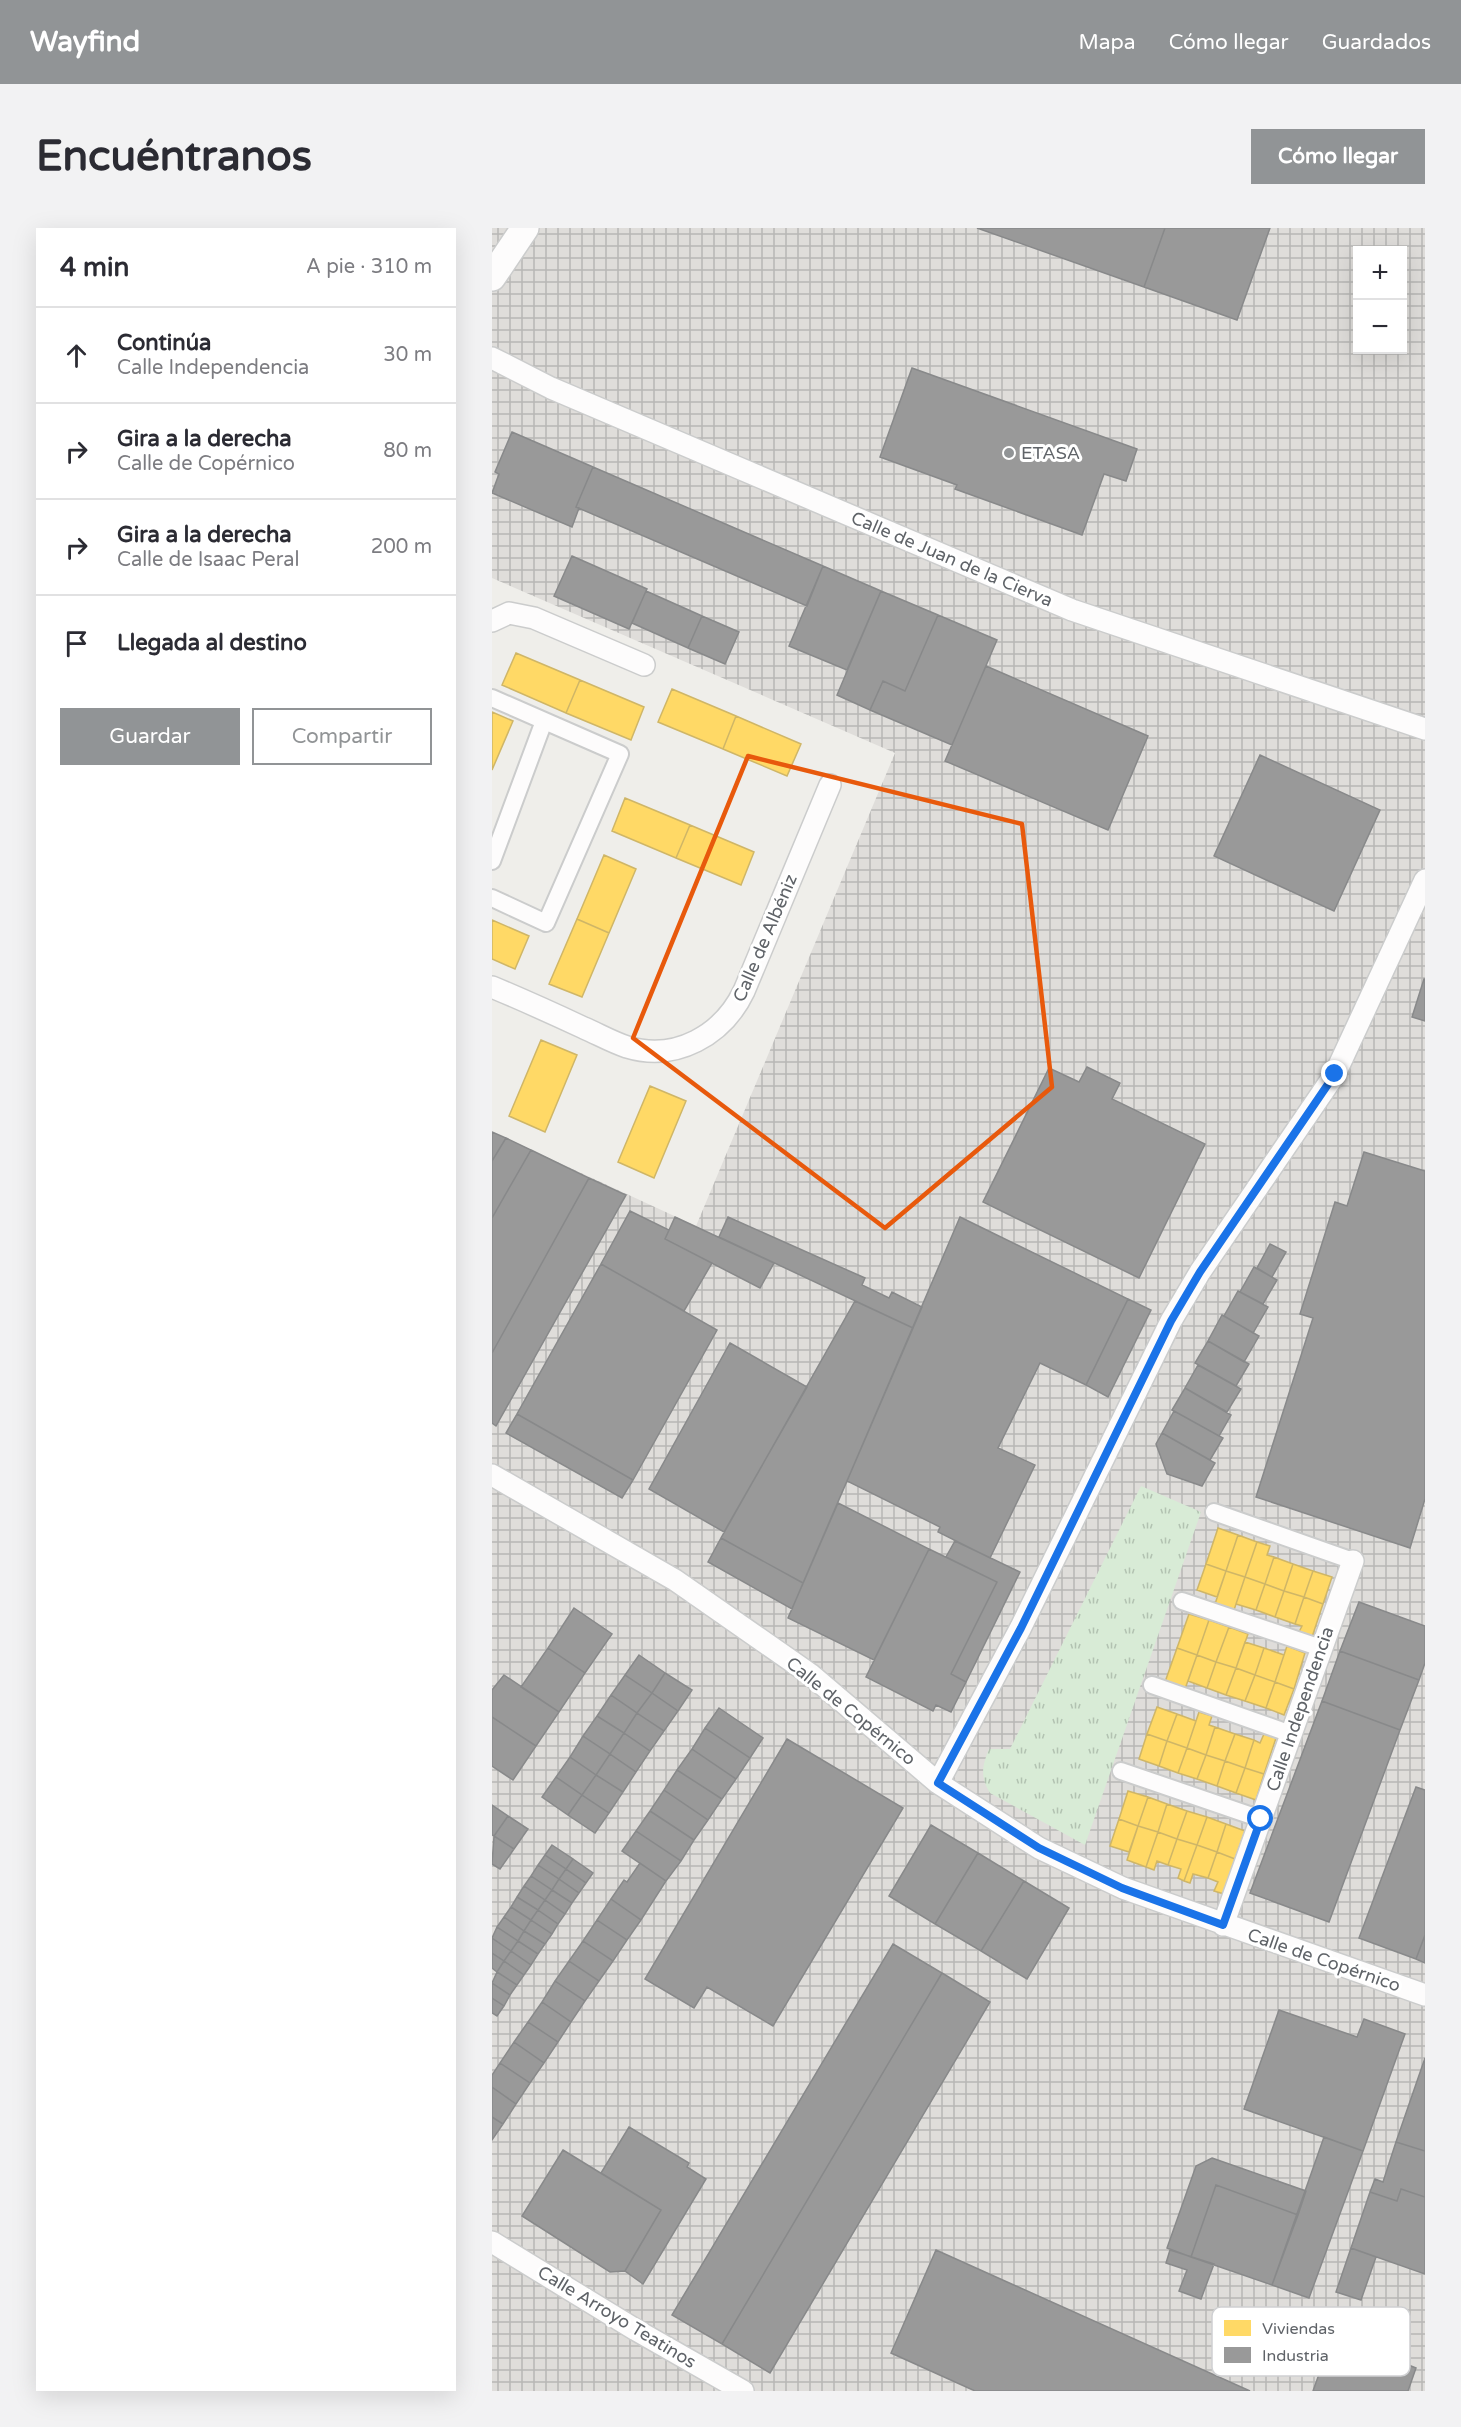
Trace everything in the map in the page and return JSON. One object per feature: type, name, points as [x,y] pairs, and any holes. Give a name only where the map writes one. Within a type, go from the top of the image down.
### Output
[{"type":"street","points":[[492,277],[525,228]]},
{"type":"street","name":"Calle de Juan de la Cierva","points":[[492,358],[551,388],[1072,610],[1425,729]]},
{"type":"street","points":[[492,621],[509,613],[534,618],[644,665]]},
{"type":"street","points":[[492,698],[620,754],[546,923],[492,898]]},
{"type":"street","points":[[492,861],[544,721]]},
{"type":"street","name":"Calle de Albéniz","points":[[492,987],[627,1047],[669,1049],[695,1042],[719,1028],[734,1011],[744,991],[830,785]]},
{"type":"street","points":[[938,1783],[1021,1628],[1171,1321],[1200,1272],[1335,1074],[1425,880]]},
{"type":"street","name":"Calle de Copérnico","points":[[492,1475],[675,1580],[810,1674],[938,1783],[1039,1848],[1122,1888],[1425,1995]]},
{"type":"street","points":[[1214,1512],[1353,1561]]},
{"type":"street","name":"Calle Independencia","points":[[1223,1925],[1353,1561]]},
{"type":"street","points":[[1182,1601],[1321,1648]]},
{"type":"street","points":[[1152,1685],[1291,1734]]},
{"type":"street","points":[[1121,1771],[1261,1819]]},
{"type":"street","name":"Calle Arroyo Teatinos","points":[[492,2242],[636,2330],[743,2391]]},
{"type":"highlighted area","points":[[748,756],[1022,824],[1052,1087],[885,1228],[633,1038]]},
{"type":"shaded area","points":[[492,228],[1425,228],[1425,2391],[492,2391],[492,1132],[696,1226],[895,753],[492,578]]},
{"type":"green space","points":[[1141,1486],[1201,1512],[1085,1845],[990,1793],[983,1777],[984,1766],[989,1749],[1010,1749]]},
{"type":"building: Viviendas","points":[[516,653],[580,680],[566,713],[502,685]]},
{"type":"building: Viviendas","points":[[580,680],[644,707],[631,740],[566,713]]},
{"type":"building: Viviendas","points":[[672,689],[736,716],[723,749],[658,722]]},
{"type":"building: Viviendas","points":[[492,712],[513,721],[492,770]]},
{"type":"building: Viviendas","points":[[736,716],[801,744],[787,776],[723,749]]},
{"type":"building: Viviendas","points":[[625,798],[690,825],[676,858],[612,831]]},
{"type":"building: Viviendas","points":[[690,825],[754,852],[741,885],[676,858]]},
{"type":"building: Viviendas","points":[[604,855],[636,869],[609,933],[577,919]]},
{"type":"building: Viviendas","points":[[577,919],[609,933],[582,997],[549,984]]},
{"type":"building: Viviendas","points":[[492,920],[529,936],[515,969],[492,959]]},
{"type":"building: Viviendas","points":[[541,1040],[577,1055],[545,1132],[509,1116]]},
{"type":"building: Viviendas","points":[[650,1086],[686,1101],[654,1178],[618,1162]]},
{"type":"building: Viviendas","points":[[1218,1528],[1238,1535],[1226,1571],[1206,1564]]},
{"type":"building: Viviendas","points":[[1238,1535],[1257,1542],[1245,1577],[1226,1571]]},
{"type":"building: Viviendas","points":[[1257,1542],[1270,1546],[1267,1555],[1274,1557],[1265,1584],[1245,1577]]},
{"type":"building: Viviendas","points":[[1274,1557],[1293,1564],[1284,1591],[1265,1584]]},
{"type":"building: Viviendas","points":[[1206,1564],[1226,1571],[1217,1597],[1197,1590]]},
{"type":"building: Viviendas","points":[[1293,1564],[1313,1571],[1304,1597],[1284,1591]]},
{"type":"building: Viviendas","points":[[1226,1571],[1245,1577],[1234,1610],[1215,1604]]},
{"type":"building: Viviendas","points":[[1313,1571],[1332,1577],[1323,1604],[1304,1597]]},
{"type":"building: Viviendas","points":[[1245,1577],[1265,1584],[1256,1610],[1236,1604]]},
{"type":"building: Viviendas","points":[[1265,1584],[1284,1591],[1275,1617],[1256,1610]]},
{"type":"building: Viviendas","points":[[1284,1591],[1304,1597],[1295,1624],[1275,1617]]},
{"type":"building: Viviendas","points":[[1304,1597],[1323,1604],[1312,1637],[1299,1632],[1302,1626],[1295,1624]]},
{"type":"building: Viviendas","points":[[1189,1614],[1209,1620],[1197,1655],[1177,1648]]},
{"type":"building: Viviendas","points":[[1209,1620],[1229,1627],[1216,1662],[1197,1655]]},
{"type":"building: Viviendas","points":[[1229,1627],[1248,1634],[1236,1668],[1216,1662]]},
{"type":"building: Viviendas","points":[[1245,1642],[1264,1648],[1255,1675],[1236,1668]]},
{"type":"building: Viviendas","points":[[1287,1646],[1305,1653],[1294,1689],[1275,1682]]},
{"type":"building: Viviendas","points":[[1177,1648],[1197,1655],[1185,1689],[1165,1682]]},
{"type":"building: Viviendas","points":[[1264,1648],[1284,1655],[1275,1682],[1255,1675]]},
{"type":"building: Viviendas","points":[[1197,1655],[1216,1662],[1207,1688],[1188,1681]]},
{"type":"building: Viviendas","points":[[1216,1662],[1236,1668],[1226,1695],[1207,1688]]},
{"type":"building: Viviendas","points":[[1236,1668],[1255,1675],[1245,1701],[1226,1695]]},
{"type":"building: Viviendas","points":[[1255,1675],[1275,1682],[1266,1708],[1245,1701]]},
{"type":"building: Viviendas","points":[[1275,1682],[1294,1689],[1284,1715],[1266,1708]]},
{"type":"building: Viviendas","points":[[1157,1707],[1177,1714],[1167,1741],[1147,1734]]},
{"type":"building: Viviendas","points":[[1199,1712],[1212,1716],[1209,1725],[1215,1727],[1206,1755],[1187,1748]]},
{"type":"building: Viviendas","points":[[1177,1714],[1196,1721],[1187,1748],[1167,1741]]},
{"type":"building: Viviendas","points":[[1215,1727],[1235,1734],[1225,1761],[1206,1755]]},
{"type":"building: Viviendas","points":[[1147,1734],[1167,1741],[1159,1766],[1139,1759]]},
{"type":"building: Viviendas","points":[[1235,1734],[1254,1740],[1245,1768],[1225,1761]]},
{"type":"building: Viviendas","points":[[1264,1734],[1276,1738],[1264,1774],[1245,1768],[1254,1740],[1260,1743]]},
{"type":"building: Viviendas","points":[[1167,1741],[1187,1748],[1178,1773],[1159,1766]]},
{"type":"building: Viviendas","points":[[1187,1748],[1206,1755],[1197,1779],[1178,1773]]},
{"type":"building: Viviendas","points":[[1206,1755],[1225,1761],[1217,1786],[1197,1779]]},
{"type":"building: Viviendas","points":[[1225,1761],[1245,1768],[1236,1793],[1217,1786]]},
{"type":"building: Viviendas","points":[[1245,1768],[1264,1774],[1256,1800],[1236,1793]]},
{"type":"building: Viviendas","points":[[1128,1791],[1148,1797],[1138,1826],[1119,1819]]},
{"type":"building: Viviendas","points":[[1148,1797],[1167,1804],[1158,1832],[1138,1826]]},
{"type":"building: Viviendas","points":[[1167,1804],[1187,1811],[1177,1839],[1158,1832]]},
{"type":"building: Viviendas","points":[[1187,1811],[1207,1817],[1197,1845],[1177,1839]]},
{"type":"building: Viviendas","points":[[1207,1817],[1226,1824],[1217,1852],[1197,1845]]},
{"type":"building: Viviendas","points":[[1119,1819],[1138,1826],[1129,1852],[1110,1846]]},
{"type":"building: Viviendas","points":[[1226,1824],[1245,1831],[1235,1859],[1217,1852]]},
{"type":"building: Viviendas","points":[[1138,1826],[1158,1832],[1146,1867],[1127,1860]]},
{"type":"building: Viviendas","points":[[1158,1832],[1177,1839],[1168,1865],[1157,1861],[1154,1870],[1146,1867]]},
{"type":"building: Viviendas","points":[[1177,1839],[1197,1845],[1184,1881],[1178,1878],[1181,1869],[1168,1865]]},
{"type":"building: Viviendas","points":[[1197,1845],[1217,1852],[1208,1878],[1193,1874],[1190,1883],[1184,1881]]},
{"type":"building: Viviendas","points":[[1217,1852],[1235,1859],[1224,1894],[1214,1891],[1218,1882],[1208,1878]]},
{"type":"building: Industria","points":[[977,228],[1165,228],[1144,287]]},
{"type":"building: Industria","points":[[1165,228],[1270,228],[1237,320],[1144,287]]},
{"type":"building: Industria","name":"ETASA","points":[[912,368],[1137,449],[1126,481],[1104,474],[1082,535],[955,489],[957,485],[880,457]]},
{"type":"building: Industria","points":[[512,432],[593,467],[576,507],[579,508],[572,527],[492,493],[499,474],[495,472]]},
{"type":"building: Industria","points":[[593,467],[823,566],[807,606],[576,507]]},
{"type":"building: Industria","points":[[572,556],[647,589],[629,629],[554,596]]},
{"type":"building: Industria","points":[[823,566],[881,591],[847,670],[789,646]]},
{"type":"building: Industria","points":[[646,591],[702,616],[688,648],[632,623]]},
{"type":"building: Industria","points":[[881,591],[938,615],[905,691],[883,681],[870,710],[837,695]]},
{"type":"building: Industria","points":[[938,615],[997,640],[952,745],[870,710],[883,681],[905,691]]},
{"type":"building: Industria","points":[[702,616],[739,632],[725,664],[688,648]]},
{"type":"building: Industria","points":[[986,666],[1148,736],[1108,830],[945,761]]},
{"type":"building: Industria","points":[[1260,755],[1380,810],[1334,911],[1214,856]]},
{"type":"building: Industria","points":[[1425,979],[1425,1021],[1412,1017]]},
{"type":"building: Industria","points":[[1087,1067],[1120,1083],[1112,1099],[1205,1144],[1139,1278],[983,1202],[1049,1068],[1079,1082]]},
{"type":"building: Industria","points":[[492,1132],[506,1138],[492,1161]]},
{"type":"building: Industria","points":[[506,1138],[531,1150],[492,1218],[492,1161]]},
{"type":"building: Industria","points":[[531,1150],[589,1178],[492,1353],[492,1218]]},
{"type":"building: Industria","points":[[1364,1152],[1425,1171],[1425,1499],[1410,1548],[1256,1497],[1313,1318],[1300,1314],[1335,1202],[1347,1206]]},
{"type":"building: Industria","points":[[589,1178],[626,1195],[496,1426],[492,1423],[492,1353]]},
{"type":"building: Industria","points":[[630,1211],[669,1230],[665,1239],[712,1263],[684,1311],[601,1264]]},
{"type":"building: Industria","points":[[675,1217],[774,1263],[760,1288],[665,1239]]},
{"type":"building: Industria","points":[[728,1217],[865,1278],[862,1285],[889,1298],[892,1292],[922,1307],[913,1328],[719,1237]]},
{"type":"building: Industria","points":[[960,1217],[1128,1299],[1086,1385],[1040,1363],[998,1448],[1035,1465],[990,1558],[938,1532],[940,1527],[847,1481]]},
{"type":"building: Industria","points":[[1270,1244],[1286,1252],[1272,1277],[1257,1268]]},
{"type":"building: Industria","points":[[601,1264],[717,1330],[633,1480],[517,1414]]},
{"type":"building: Industria","points":[[1254,1267],[1277,1280],[1263,1304],[1240,1292]]},
{"type":"building: Industria","points":[[1238,1291],[1268,1307],[1253,1333],[1224,1316]]},
{"type":"building: Industria","points":[[1128,1299],[1151,1310],[1108,1397],[1086,1385]]},
{"type":"building: Industria","points":[[855,1301],[913,1328],[803,1583],[721,1538]]},
{"type":"building: Industria","points":[[1222,1315],[1259,1336],[1244,1362],[1208,1341]]},
{"type":"building: Industria","points":[[1208,1341],[1249,1364],[1236,1386],[1195,1363]]},
{"type":"building: Industria","points":[[730,1343],[807,1387],[724,1532],[649,1489]]},
{"type":"building: Industria","points":[[1198,1365],[1241,1389],[1227,1412],[1185,1388]]},
{"type":"building: Industria","points":[[1185,1388],[1231,1415],[1219,1436],[1172,1410]]},
{"type":"building: Industria","points":[[1174,1411],[1223,1438],[1210,1460],[1162,1433]]},
{"type":"building: Industria","points":[[517,1414],[633,1480],[622,1498],[506,1433]]},
{"type":"building: Industria","points":[[1162,1433],[1215,1463],[1202,1486],[1167,1474],[1156,1444]]},
{"type":"building: Industria","points":[[838,1503],[929,1549],[874,1660],[788,1618]]},
{"type":"building: Industria","points":[[721,1538],[803,1583],[792,1609],[708,1562]]},
{"type":"building: Industria","points":[[955,1541],[1020,1572],[966,1682],[951,1674],[997,1582],[946,1557]]},
{"type":"building: Industria","points":[[929,1549],[997,1582],[951,1674],[966,1682],[951,1712],[936,1705],[933,1711],[866,1677]]},
{"type":"building: Industria","points":[[1359,1602],[1425,1626],[1425,1663],[1419,1680],[1340,1651]]},
{"type":"building: Industria","points":[[574,1608],[612,1634],[585,1673],[548,1648]]},
{"type":"building: Industria","points":[[548,1648],[585,1673],[559,1712],[521,1687]]},
{"type":"building: Industria","points":[[1340,1651],[1419,1680],[1400,1730],[1322,1701]]},
{"type":"building: Industria","points":[[639,1655],[665,1673],[652,1693],[625,1675]]},
{"type":"building: Industria","points":[[665,1673],[692,1690],[678,1711],[652,1693]]},
{"type":"building: Industria","points":[[504,1675],[559,1712],[536,1746],[492,1717],[492,1690]]},
{"type":"building: Industria","points":[[625,1675],[652,1693],[637,1713],[611,1695]]},
{"type":"building: Industria","points":[[652,1693],[678,1711],[664,1731],[637,1713]]},
{"type":"building: Industria","points":[[611,1695],[637,1713],[624,1733],[597,1716]]},
{"type":"building: Industria","points":[[1322,1701],[1400,1730],[1329,1922],[1250,1893]]},
{"type":"building: Industria","points":[[719,1708],[763,1738],[750,1758],[705,1728]]},
{"type":"building: Industria","points":[[637,1713],[664,1731],[650,1751],[624,1733]]},
{"type":"building: Industria","points":[[597,1716],[624,1733],[610,1754],[583,1736]]},
{"type":"building: Industria","points":[[492,1717],[536,1746],[513,1780],[492,1766]]},
{"type":"building: Industria","points":[[705,1728],[750,1758],[736,1779],[692,1749]]},
{"type":"building: Industria","points":[[624,1733],[650,1751],[636,1772],[610,1754]]},
{"type":"building: Industria","points":[[583,1736],[610,1754],[596,1775],[570,1757]]},
{"type":"building: Industria","points":[[787,1739],[903,1808],[773,2026],[707,1987],[694,2008],[645,1979]]},
{"type":"building: Industria","points":[[692,1749],[736,1779],[722,1799],[677,1770]]},
{"type":"building: Industria","points":[[610,1754],[636,1772],[623,1792],[596,1775]]},
{"type":"building: Industria","points":[[570,1757],[596,1775],[582,1795],[556,1777]]},
{"type":"building: Industria","points":[[677,1770],[722,1799],[708,1820],[664,1790]]},
{"type":"building: Industria","points":[[596,1775],[623,1792],[609,1813],[582,1795]]},
{"type":"building: Industria","points":[[556,1777],[582,1795],[568,1815],[542,1797]]},
{"type":"building: Industria","points":[[1416,1787],[1425,1790],[1425,1935],[1416,1959],[1359,1938]]},
{"type":"building: Industria","points":[[664,1790],[708,1820],[694,1840],[650,1811]]},
{"type":"building: Industria","points":[[582,1795],[609,1813],[595,1833],[568,1815]]},
{"type":"building: Industria","points":[[492,1805],[508,1816],[494,1836],[492,1835]]},
{"type":"building: Industria","points":[[650,1811],[694,1840],[681,1861],[636,1831]]},
{"type":"building: Industria","points":[[508,1816],[528,1829],[514,1849],[494,1836]]},
{"type":"building: Industria","points":[[931,1825],[978,1853],[935,1924],[889,1896]]},
{"type":"building: Industria","points":[[636,1831],[681,1861],[666,1881],[622,1851]]},
{"type":"building: Industria","points":[[494,1836],[514,1849],[500,1869],[492,1864]]},
{"type":"building: Industria","points":[[552,1845],[573,1859],[566,1869],[545,1855]]},
{"type":"building: Industria","points":[[978,1853],[1024,1881],[981,1951],[935,1924]]},
{"type":"building: Industria","points":[[545,1855],[566,1869],[559,1879],[538,1865]]},
{"type":"building: Industria","points":[[573,1859],[593,1873],[586,1883],[566,1869]]},
{"type":"building: Industria","points":[[640,1863],[666,1881],[641,1920],[611,1899]]},
{"type":"building: Industria","points":[[538,1865],[559,1879],[552,1890],[531,1876]]},
{"type":"building: Industria","points":[[566,1869],[586,1883],[579,1893],[559,1879]]},
{"type":"building: Industria","points":[[531,1876],[552,1890],[545,1900],[524,1886]]},
{"type":"building: Industria","points":[[559,1879],[579,1893],[572,1903],[552,1890]]},
{"type":"building: Industria","points":[[1024,1881],[1069,1908],[1027,1979],[981,1951]]},
{"type":"building: Industria","points":[[524,1886],[545,1900],[538,1910],[517,1897]]},
{"type":"building: Industria","points":[[552,1890],[572,1903],[565,1914],[545,1900]]},
{"type":"building: Industria","points":[[517,1897],[538,1910],[531,1920],[511,1907]]},
{"type":"building: Industria","points":[[611,1899],[641,1920],[627,1940],[597,1920]]},
{"type":"building: Industria","points":[[545,1900],[565,1914],[558,1924],[538,1910]]},
{"type":"building: Industria","points":[[511,1907],[531,1920],[524,1931],[504,1917]]},
{"type":"building: Industria","points":[[538,1910],[558,1924],[552,1934],[531,1920]]},
{"type":"building: Industria","points":[[504,1917],[524,1931],[518,1941],[497,1927]]},
{"type":"building: Industria","points":[[531,1920],[552,1934],[545,1944],[524,1931]]},
{"type":"building: Industria","points":[[597,1920],[627,1940],[613,1961],[583,1941]]},
{"type":"building: Industria","points":[[497,1927],[518,1941],[511,1951],[492,1938]]},
{"type":"building: Industria","points":[[524,1931],[545,1944],[538,1954],[518,1941]]},
{"type":"building: Industria","points":[[1425,1935],[1425,1963],[1416,1959]]},
{"type":"building: Industria","points":[[492,1938],[511,1951],[504,1961],[492,1953]]},
{"type":"building: Industria","points":[[518,1941],[538,1954],[531,1965],[511,1951]]},
{"type":"building: Industria","points":[[583,1941],[613,1961],[599,1981],[569,1961]]},
{"type":"building: Industria","points":[[893,1944],[942,1973],[722,2344],[672,2315]]},
{"type":"building: Industria","points":[[511,1951],[531,1965],[524,1975],[504,1961]]},
{"type":"building: Industria","points":[[492,1953],[504,1961],[497,1972],[492,1968]]},
{"type":"building: Industria","points":[[504,1961],[524,1975],[517,1985],[497,1972]]},
{"type":"building: Industria","points":[[569,1961],[599,1981],[585,2001],[555,1981]]},
{"type":"building: Industria","points":[[497,1972],[517,1985],[510,1995],[492,1983]]},
{"type":"building: Industria","points":[[942,1973],[990,2002],[770,2373],[722,2344]]},
{"type":"building: Industria","points":[[555,1981],[585,2001],[571,2022],[542,2002]]},
{"type":"building: Industria","points":[[492,1983],[510,1995],[504,2006],[492,1998]]},
{"type":"building: Industria","points":[[492,1998],[504,2006],[497,2016],[492,2013]]},
{"type":"building: Industria","points":[[542,2002],[571,2022],[558,2042],[528,2022]]},
{"type":"building: Industria","points":[[1279,2010],[1357,2037],[1364,2019],[1405,2034],[1363,2151],[1244,2109]]},
{"type":"building: Industria","points":[[528,2022],[558,2042],[544,2063],[514,2042]]},
{"type":"building: Industria","points":[[514,2042],[544,2063],[530,2083],[500,2063]]},
{"type":"building: Industria","points":[[1425,2058],[1425,2151],[1396,2142]]},
{"type":"building: Industria","points":[[500,2063],[530,2083],[516,2104],[492,2087],[492,2075]]},
{"type":"building: Industria","points":[[492,2087],[516,2104],[503,2124],[492,2117]]},
{"type":"building: Industria","points":[[492,2117],[503,2124],[492,2140]]},
{"type":"building: Industria","points":[[629,2127],[689,2163],[687,2167],[706,2179],[643,2284],[625,2271],[661,2210],[601,2173]]},
{"type":"building: Industria","points":[[1324,2137],[1363,2151],[1309,2298],[1272,2285]]},
{"type":"building: Industria","points":[[1396,2142],[1425,2151],[1425,2197],[1401,2189],[1397,2201],[1370,2192],[1375,2179],[1383,2182]]},
{"type":"building: Industria","points":[[563,2150],[661,2210],[625,2271],[610,2272],[522,2216]]},
{"type":"building: Industria","points":[[1212,2158],[1306,2191],[1298,2215],[1216,2185],[1191,2257],[1167,2248],[1196,2166]]},
{"type":"building: Industria","points":[[1216,2185],[1298,2215],[1272,2285],[1191,2257]]},
{"type":"building: Industria","points":[[1401,2189],[1425,2197],[1425,2274],[1351,2248],[1370,2192],[1397,2201]]},
{"type":"building: Industria","points":[[1351,2248],[1376,2257],[1361,2300],[1336,2292]]},
{"type":"building: Industria","points":[[936,2250],[1212,2374],[1212,2376],[1250,2391],[975,2391],[891,2353]]},
{"type":"building: Industria","points":[[1170,2250],[1214,2264],[1201,2299],[1179,2291],[1187,2270],[1166,2263]]},
{"type":"building: Industria","points":[[1410,2366],[1416,2368],[1408,2391],[1313,2391],[1318,2376],[1410,2376]]},
{"type":"place","name":"ETASA","points":[[1009,453]]},
{"type":"route","points":[[1261,1819],[1223,1925],[1122,1888],[1039,1848],[938,1783],[1021,1628],[1171,1321],[1200,1272],[1295,1136],[1335,1074]]}]
